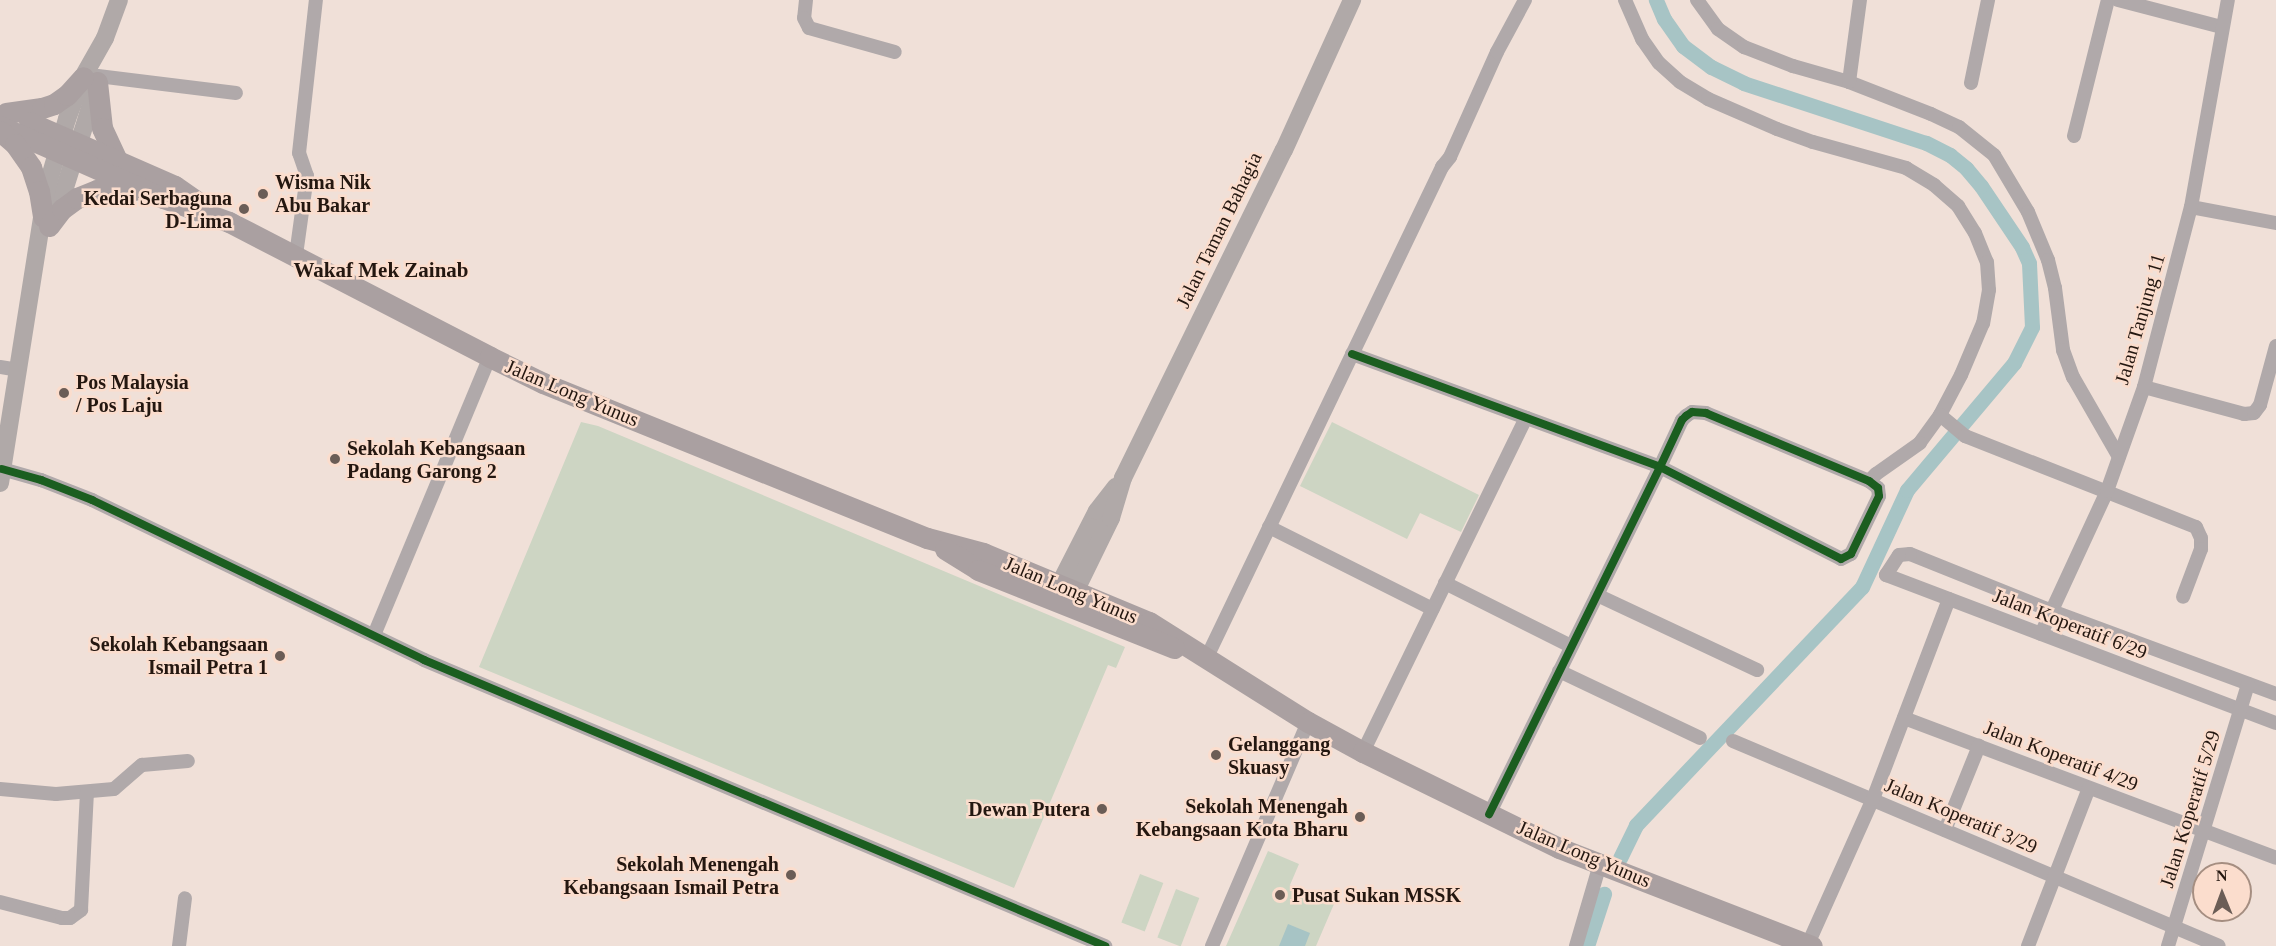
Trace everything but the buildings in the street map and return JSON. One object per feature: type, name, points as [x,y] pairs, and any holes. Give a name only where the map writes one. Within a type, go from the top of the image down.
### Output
[{"type":"main road","points":[[44,229],[62,196],[67,147],[119,0]]},
{"type":"main road","name":"Jalan Taman Bahagia","points":[[1063,596],[1097,511],[1123,478],[1284,150],[1352,0]]},
{"type":"main road","points":[[2,120],[54,104],[93,78]]},
{"type":"main road","points":[[93,78],[102,128],[118,162]]},
{"type":"main road","points":[[2,120],[67,147]]},
{"type":"main road","points":[[1,476],[44,229],[39,191],[31,167],[2,120]]},
{"type":"main road","name":"Jalan Long Yunus","points":[[67,147],[118,162],[175,186],[229,222]]},
{"type":"main road","name":"Jalan Long Yunus","points":[[67,147],[145,190],[229,222],[296,255],[489,357],[543,382],[927,538],[983,553],[1137,636],[1206,659],[1308,722],[1363,752],[1559,848],[1810,945]]},
{"type":"main road","points":[[44,229],[70,204],[97,190],[145,190]]},
{"type":"street","points":[[296,255],[307,176],[299,153],[316,0]]},
{"type":"street","points":[[806,0],[804,18],[809,28],[895,52]]},
{"type":"street","points":[[1206,659],[1442,167],[1450,157],[1497,52],[1525,0]]},
{"type":"street","points":[[1625,0],[1642,39],[1659,63],[1680,82],[1708,99],[1777,129],[1813,142],[1906,168],[1934,185],[1958,206],[1975,233],[1988,262],[1989,290],[1983,323],[1961,375],[1940,416],[1920,443],[1869,481]]},
{"type":"street","points":[[1697,0],[1718,29],[1744,47],[1793,66],[1849,82],[1959,127],[1994,155],[2028,212],[2048,260],[2055,288],[2063,350],[2073,377],[2119,457]]},
{"type":"street","points":[[1849,82],[1860,0]]},
{"type":"street","points":[[1971,83],[1988,0]]},
{"type":"street","points":[[2074,136],[2108,0]]},
{"type":"street","points":[[2118,0],[2222,27]]},
{"type":"street","name":"Jalan Tanjung 11","points":[[2041,634],[2107,491],[2144,387],[2191,207],[2228,0]]},
{"type":"street","points":[[93,78],[236,93]]},
{"type":"street","points":[[2191,207],[2276,223]]},
{"type":"street","points":[[2144,387],[2244,414],[2254,413],[2260,405],[2276,346]]},
{"type":"street","points":[[1353,354],[1660,467],[1841,559],[1851,554],[1879,495],[1878,488],[1869,481],[1699,412],[1692,412],[1682,420],[1660,467],[1489,814]]},
{"type":"street","points":[[374,635],[489,357]]},
{"type":"street","points":[[0,367],[19,370]]},
{"type":"street","points":[[1940,416],[1960,433],[2196,527],[2201,538],[2201,549],[2183,597]]},
{"type":"street","points":[[1363,752],[1526,418]]},
{"type":"street","points":[[1,476],[41,480],[92,500],[424,660],[1105,946]]},
{"type":"street","points":[[1269,526],[1433,609]]},
{"type":"street","name":"Jalan Koperatif 6/29","points":[[2052,611],[1910,554],[1899,555],[1886,575],[2276,723]]},
{"type":"street","points":[[1445,583],[1571,646]]},
{"type":"street","points":[[1597,595],[1757,670]]},
{"type":"street","points":[[1810,945],[1873,799],[1949,599]]},
{"type":"street","points":[[2052,611],[2276,694]]},
{"type":"street","points":[[1559,671],[1701,738]]},
{"type":"street","name":"Jalan Koperatif 5/29","points":[[2168,946],[2248,684]]},
{"type":"street","name":"Jalan Koperatif 4/29","points":[[1904,718],[2276,858]]},
{"type":"street","points":[[1212,946],[1308,722]]},
{"type":"street","name":"Jalan Koperatif 3/29","points":[[1733,741],[2219,946]]},
{"type":"street","points":[[1945,830],[1979,746]]},
{"type":"street","points":[[0,789],[48,794],[87,792],[118,787],[142,765],[188,761]]},
{"type":"street","points":[[2028,946],[2089,788]]},
{"type":"street","points":[[0,902],[51,916],[70,918],[76,915],[83,900],[87,792]]},
{"type":"street","points":[[1576,946],[1600,864]]},
{"type":"street","points":[[179,946],[185,898]]},
{"type":"green space","points":[[581,422],[598,426],[1125,647],[1116,668],[1108,665],[1014,888],[479,667]]},
{"type":"green space","points":[[1332,422],[1479,495],[1461,532],[1420,513],[1407,539],[1300,486]]},
{"type":"green space","name":"Pusat Sukan MSSK","points":[[1268,851],[1299,864],[1290,885],[1334,904],[1316,946],[1226,946]]},
{"type":"green space","points":[[1140,874],[1163,883],[1145,932],[1121,923]]},
{"type":"green space","points":[[1176,889],[1199,898],[1181,946],[1157,938]]},
{"type":"water","points":[[1288,924],[1310,933],[1305,946],[1279,946]]},
{"type":"waterway","points":[[1620,858],[1636,825],[1862,587],[1907,490],[2014,363],[2032,327],[2029,263],[2022,247],[1981,186],[1966,168],[1950,155],[1926,143],[1744,83],[1711,67],[1683,46],[1664,19],[1656,0]]},
{"type":"waterway","points":[[1587,946],[1604,894]]},
{"type":"cycle path","points":[[1352,354],[1660,467],[1841,559],[1851,554],[1879,496],[1878,488],[1869,481],[1706,413],[1692,412],[1686,416],[1682,420],[1660,467],[1489,814]]},
{"type":"cycle path","points":[[2,469],[41,480],[92,500],[424,660],[1105,946]]},
{"type":"place","name":"Wisma Nik Abu Bakar","points":[[263,194]]},
{"type":"place","name":"Kedai Serbaguna D-Lima","points":[[244,209]]},
{"type":"place","name":"Pos Malaysia / Pos Laju","points":[[64,393]]},
{"type":"place","name":"Sekolah Kebangsaan Padang Garong 2","points":[[335,459]]},
{"type":"place","name":"Sekolah Kebangsaan Ismail Petra 1","points":[[280,656]]},
{"type":"place","name":"Gelanggang Skuasy","points":[[1216,755]]},
{"type":"place","name":"Dewan Putera","points":[[1102,809]]},
{"type":"place","name":"Sekolah Menengah Kebangsaan Kota Bharu","points":[[1360,817]]},
{"type":"place","name":"Sekolah Menengah Kebangsaan Ismail Petra","points":[[791,875]]},
{"type":"place","name":"Pusat Sukan MSSK","points":[[1280,895]]},
{"type":"district","name":"Wakaf Mek Zainab","points":[[381,270]]}]
